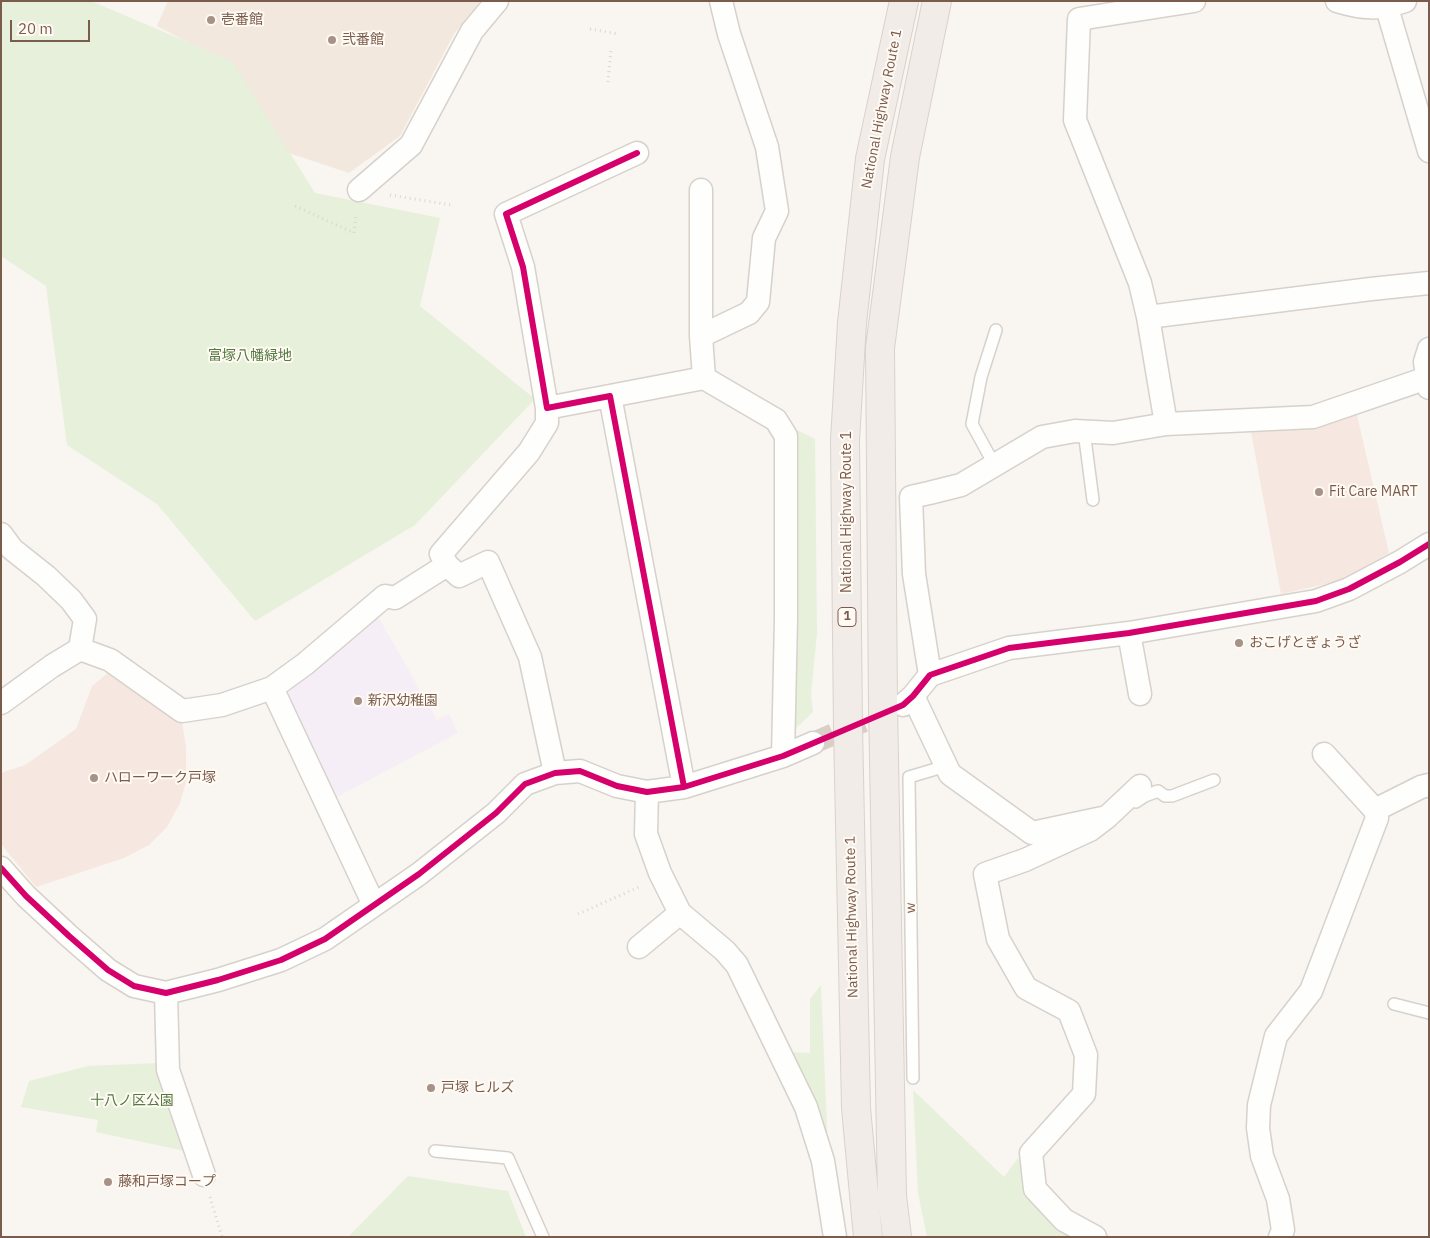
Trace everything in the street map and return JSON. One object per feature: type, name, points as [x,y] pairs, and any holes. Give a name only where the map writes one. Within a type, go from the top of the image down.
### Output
[{"type":"highway","name":"National Highway Route 1","points":[[868,1237],[856,1108],[848,737],[845,440],[852,323],[870,159],[904,1]]},
{"type":"highway","points":[[897,1237],[892,1196],[883,705],[880,348],[905,157],[937,1]]},
{"type":"street","points":[[359,190],[411,145],[472,31],[497,1]]},
{"type":"street","points":[[701,336],[749,313],[758,302],[764,238],[777,211],[767,147],[729,34],[721,1]]},
{"type":"street","points":[[1166,424],[1148,317],[1140,283],[1075,120],[1079,18],[1194,1]]},
{"type":"street","points":[[1337,1],[1356,7],[1392,3],[1429,151]]},
{"type":"street","points":[[555,773],[530,658],[488,562],[459,576],[447,565],[441,554],[529,452],[546,423],[547,408],[523,268],[506,214],[637,153]]},
{"type":"street","points":[[701,190],[701,336],[704,378]]},
{"type":"street","points":[[1148,317],[1371,288],[1429,283]]},
{"type":"street","points":[[930,675],[914,574],[911,497],[961,485],[1042,437],[1076,431],[1113,433],[1166,424],[1313,417],[1428,367]]},
{"type":"street","points":[[547,408],[704,378],[776,420],[786,436],[786,619],[783,756]]},
{"type":"street","points":[[610,396],[684,787]]},
{"type":"street","points":[[1,534],[12,549],[46,576],[71,600],[85,619],[80,649],[52,666],[1,703]]},
{"type":"street","points":[[1107,817],[1032,833],[950,774],[908,700],[930,675],[1009,648],[1129,633],[1316,601],[1349,588],[1400,562],[1429,544]]},
{"type":"street","points":[[80,649],[110,660],[182,711],[222,705],[272,688],[305,664],[385,596],[395,598],[447,565]]},
{"type":"street","points":[[1129,633],[1140,694]]},
{"type":"street","points":[[272,688],[374,905]]},
{"type":"street","points":[[1,868],[26,896],[108,970],[134,986],[166,993],[218,980],[281,960],[325,939],[420,874],[496,813],[525,784],[555,773],[580,771],[617,786],[647,792],[684,787],[783,756],[813,743]]},
{"type":"street","points":[[1280,1237],[1283,1230],[1278,1199],[1262,1156],[1258,1128],[1259,1105],[1276,1036],[1311,991],[1377,818],[1375,810],[1324,754]]},
{"type":"street","points":[[1375,810],[1421,787],[1429,785]]},
{"type":"street","points":[[1095,1237],[1064,1220],[1035,1189],[1031,1153],[1084,1094],[1086,1055],[1069,1011],[1026,988],[1021,980],[998,939],[984,874],[1025,860],[1090,830],[1140,786]]},
{"type":"street","points":[[647,792],[646,834],[660,873],[680,913],[725,951],[737,965],[806,1107],[823,1161],[835,1237]]},
{"type":"street","points":[[639,947],[680,913]]},
{"type":"street","points":[[166,993],[168,1070],[204,1175]]},
{"type":"lane","points":[[995,466],[972,424],[981,377],[996,330]]},
{"type":"lane","points":[[1084,431],[1093,500]]},
{"type":"lane","name":"w","points":[[913,1078],[909,778],[946,766]]},
{"type":"lane","points":[[1107,817],[1125,810],[1145,796],[1158,791],[1166,796],[1172,796],[1214,780]]},
{"type":"lane","points":[[1394,1004],[1429,1013]]},
{"type":"lane","points":[[435,1150],[508,1158],[542,1237]]},
{"type":"path","points":[[590,29],[618,34]]},
{"type":"path","points":[[608,82],[611,49]]},
{"type":"path","points":[[578,914],[620,895]]},
{"type":"path","points":[[204,1175],[222,1237]]},
{"type":"shaded area","points":[[168,1],[480,1],[454,34],[400,136],[349,173],[286,152],[232,66],[157,26]]},
{"type":"shaded area","name":"Fit Care MART","points":[[1356,411],[1389,553],[1344,580],[1281,594],[1251,432],[1314,426]]},
{"type":"shaded area","name":"新沢幼稚園","points":[[375,611],[437,720],[449,714],[458,733],[333,799],[283,687]]},
{"type":"shaded area","name":"ハローワーク戸塚","points":[[109,672],[181,716],[186,747],[186,782],[180,803],[167,827],[149,845],[124,858],[36,887],[1,844],[1,773],[25,765],[76,729],[92,686]]},
{"type":"green space","name":"富塚八幡緑地","points":[[1,1],[91,1],[232,61],[315,193],[440,218],[420,306],[535,399],[415,525],[255,621],[157,504],[67,445],[46,286],[1,256]]},
{"type":"green space","points":[[795,429],[815,439],[817,633],[811,694],[813,712],[791,733]]},
{"type":"green space","points":[[821,985],[828,1152],[786,1052],[810,1053],[810,999]]},
{"type":"green space","name":"十八ノ区公園","points":[[159,1063],[185,1151],[96,1132],[98,1120],[21,1107],[29,1081],[88,1066]]},
{"type":"green space","points":[[913,1090],[1004,1177],[1018,1158],[1034,1198],[1073,1237],[927,1237],[918,1193]]},
{"type":"green space","points":[[408,1176],[508,1191],[526,1237],[348,1237]]},
{"type":"tunnel","points":[[813,743],[897,707]]},
{"type":"cycle path","points":[[637,153],[506,214],[523,267],[547,408],[610,396],[684,787]]},
{"type":"cycle path","points":[[1,868],[26,896],[108,970],[134,986],[166,993],[218,980],[281,960],[325,939],[419,874],[496,813],[525,784],[555,773],[580,771],[617,786],[647,792],[684,787],[783,756],[903,705],[930,675],[1009,648],[1129,633],[1316,601],[1349,589],[1429,544]]},
{"type":"place","name":"壱番館","points":[[211,20]]},
{"type":"place","name":"弐番館","points":[[332,40]]},
{"type":"place","name":"Fit Care MART","points":[[1319,492]]},
{"type":"place","name":"おこげとぎょうざ","points":[[1239,643]]},
{"type":"place","name":"新沢幼稚園","points":[[358,701]]},
{"type":"place","name":"ハローワーク戸塚","points":[[94,778]]},
{"type":"place","name":"戸塚 ヒルズ","points":[[431,1088]]},
{"type":"place","name":"藤和戸塚コープ","points":[[108,1182]]}]
